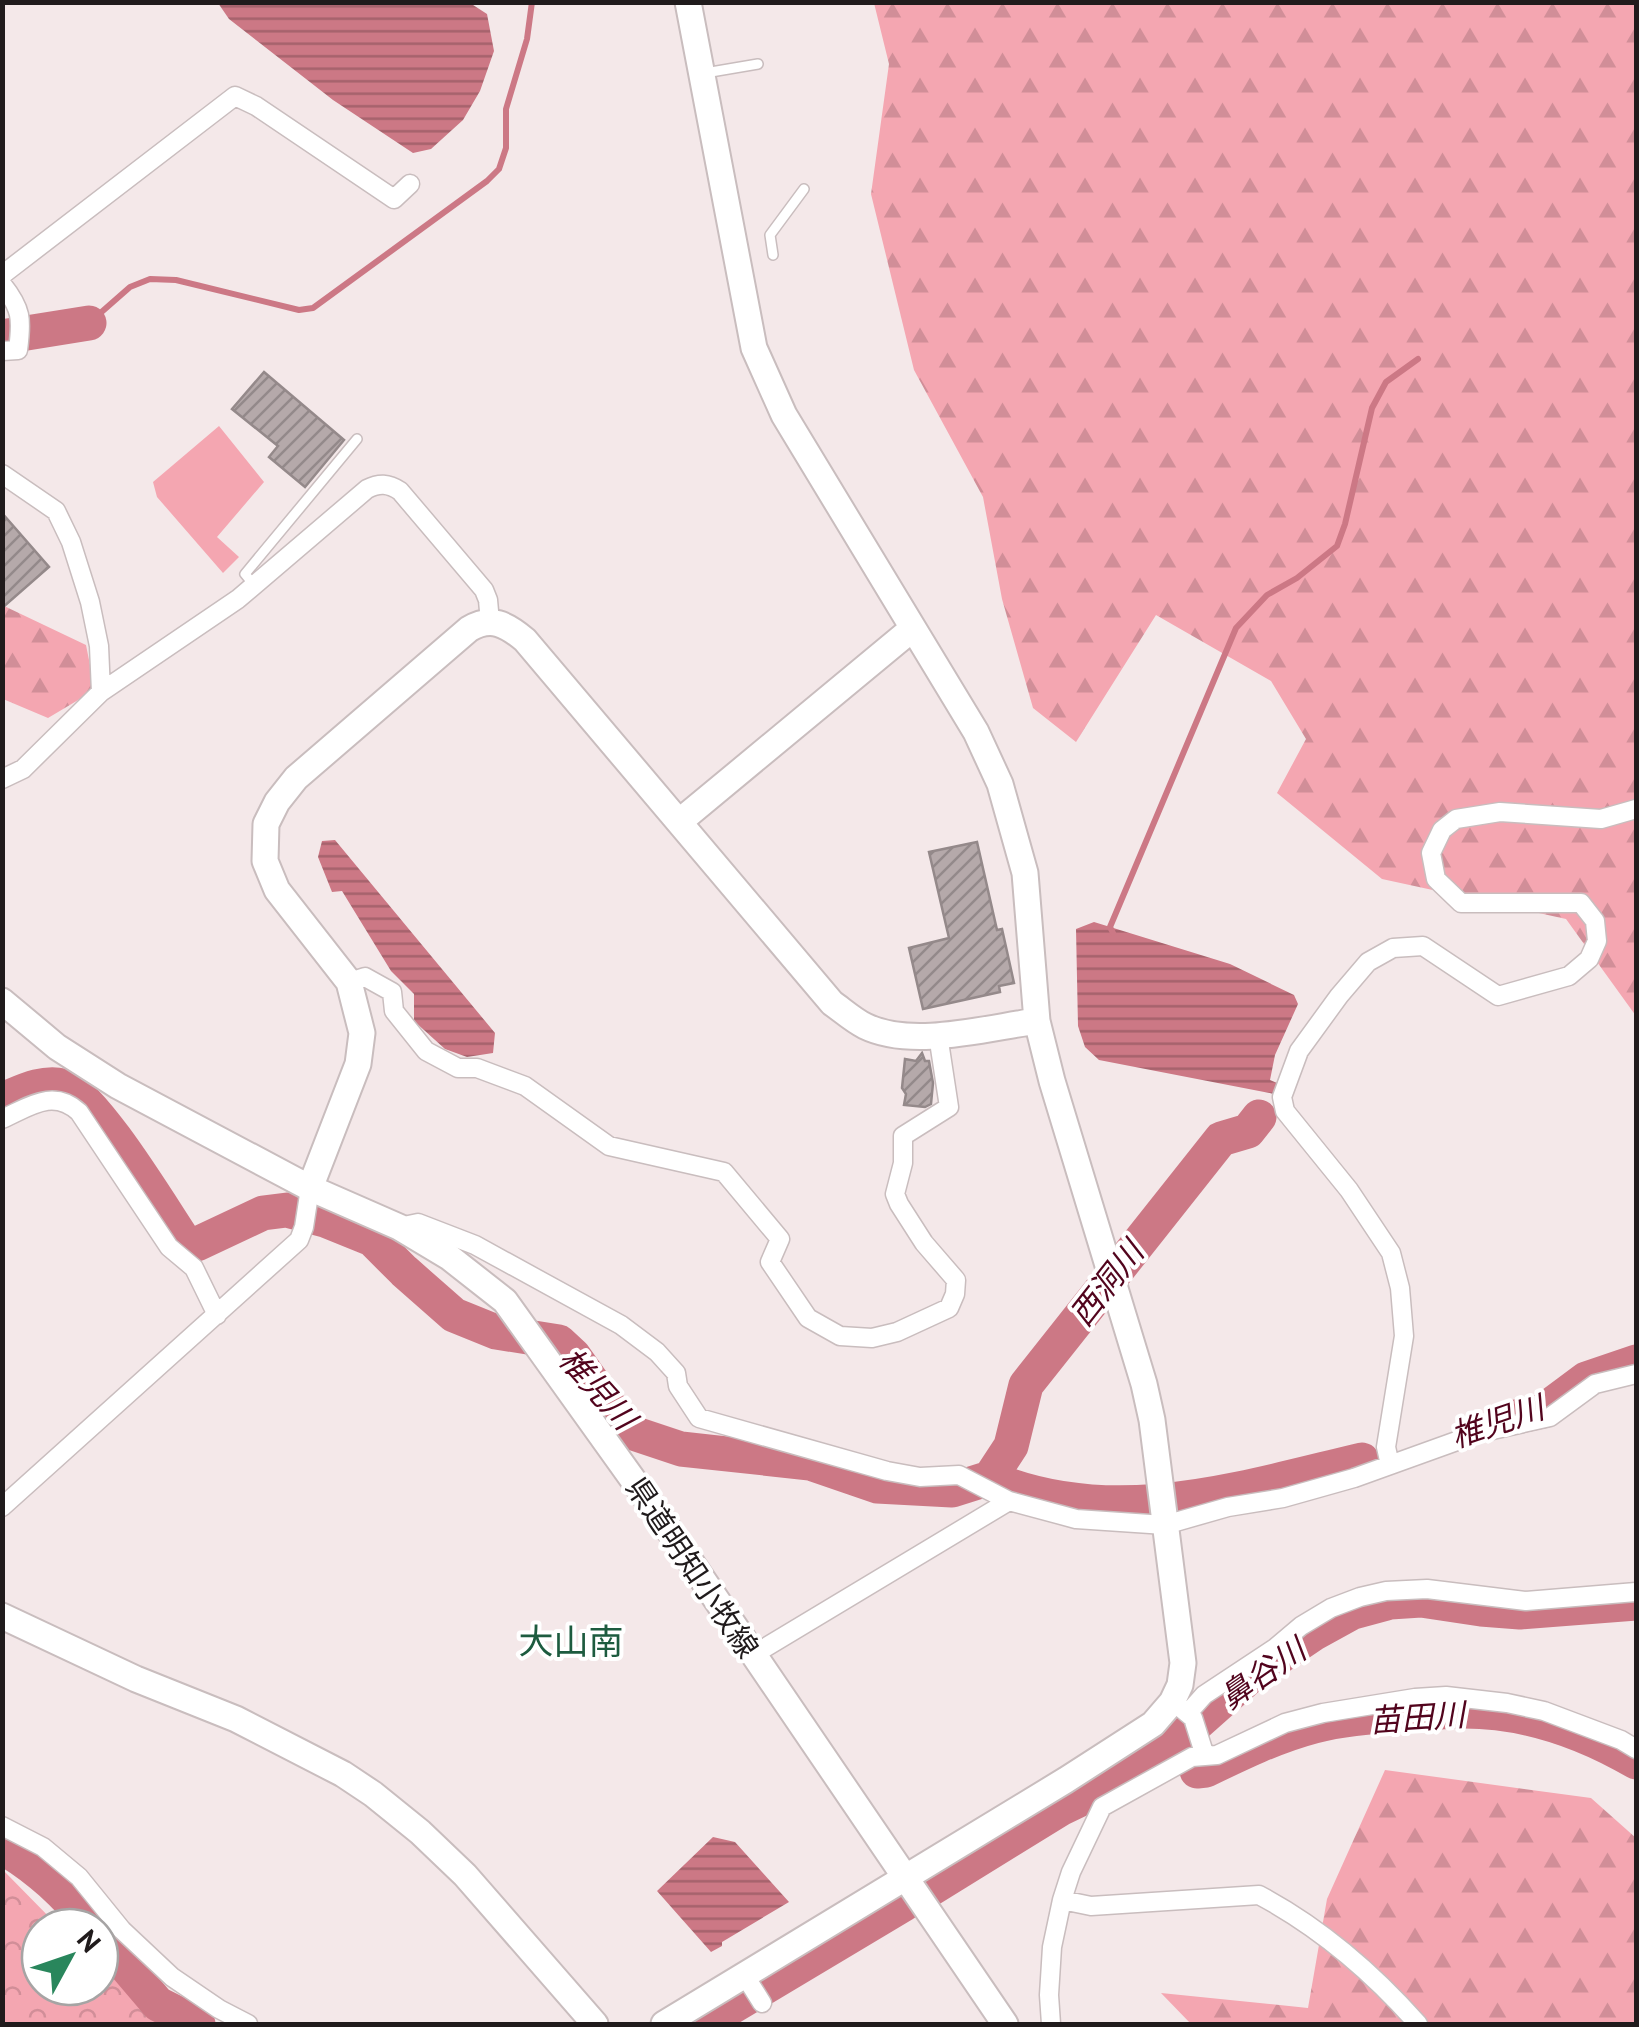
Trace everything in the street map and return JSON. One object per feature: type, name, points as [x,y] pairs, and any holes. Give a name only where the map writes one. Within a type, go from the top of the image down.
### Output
[{"type":"street","points":[[688,2],[754,348],[784,415],[976,732],[1000,784],[1025,873],[1037,1021],[1152,1420],[1183,1663],[1180,1685],[1184,1711],[1200,1736],[1204,1756]]},
{"type":"street","points":[[2,275],[235,96],[256,106],[394,199],[410,184]]},
{"type":"street","points":[[2,284],[21,316],[14,340]]},
{"type":"street","points":[[2,474],[56,510],[71,542],[99,646],[101,692]]},
{"type":"street","points":[[2,779],[23,769],[101,692],[254,585],[367,489],[384,484],[400,491],[484,590],[490,622]]},
{"type":"street","points":[[2,1508],[299,1240],[309,1193],[358,1064],[362,1033],[349,982],[277,890],[266,861],[266,824],[296,778],[479,623],[506,625],[525,640],[832,1003],[864,1026],[895,1036],[922,1038],[1037,1021]]},
{"type":"street","points":[[679,822],[912,629]]},
{"type":"street","points":[[1390,1465],[1386,1448],[1404,1336],[1400,1288],[1391,1253],[1349,1190],[1285,1111],[1282,1097],[1299,1051],[1368,962],[1393,948],[1423,946],[1498,996],[1569,976],[1589,959],[1597,940],[1595,922],[1581,903],[1461,903],[1436,879],[1431,853],[1442,830],[1456,819],[1500,812],[1601,819],[1636,809]]},
{"type":"street","points":[[349,982],[365,978],[392,992],[394,1011],[426,1051],[458,1068],[478,1068],[525,1086],[608,1146],[724,1172],[780,1238],[770,1262],[808,1318],[840,1336],[872,1338],[897,1332],[949,1308],[955,1294],[956,1280],[924,1243],[895,1194],[903,1163],[903,1136],[949,1107],[938,1035]]},
{"type":"street","name":"県道明知小牧線","points":[[2,1000],[57,1047],[118,1086],[309,1193],[399,1228],[450,1257],[488,1286],[521,1321],[660,1516],[1004,2024]]},
{"type":"street","points":[[2,1119],[46,1099],[68,1102],[169,1247],[194,1268],[216,1315]]},
{"type":"street","points":[[399,1228],[418,1223],[474,1246],[621,1325],[657,1352],[676,1373],[678,1386],[699,1418],[887,1471],[920,1477],[959,1475],[1009,1501],[1076,1519],[1164,1519],[1282,1498],[1354,1478],[1479,1433],[1550,1418],[1595,1384],[1635,1381]]},
{"type":"street","points":[[753,1655],[1009,1501]]},
{"type":"street","points":[[664,2024],[747,1979],[1153,1724],[1184,1711],[1331,1608],[1386,1591],[1427,1589],[1526,1600],[1636,1592]]},
{"type":"street","points":[[2,1616],[136,1679],[236,1719],[373,1794],[465,1875],[595,2024]]},
{"type":"street","points":[[1051,2024],[1052,1947],[1062,1900],[1102,1807],[1192,1757],[1217,1755],[1285,1723],[1323,1713],[1446,1696],[1544,1710],[1636,1749]]},
{"type":"street","points":[[2,1826],[43,1847],[79,1877],[122,1930],[172,1977],[218,2009],[248,2024]]},
{"type":"street","points":[[1062,1900],[1090,1906],[1259,1895],[1342,1949],[1418,2024]]},
{"type":"street","points":[[747,1979],[762,2003]]},
{"type":"lane","points":[[702,74],[758,64]]},
{"type":"lane","points":[[773,255],[770,235],[804,189]]},
{"type":"lane","points":[[254,585],[245,574],[357,439]]},
{"type":"green space","points":[[874,3],[1636,3],[1636,1016],[1566,919],[1382,879],[1277,793],[1306,739],[1271,681],[1156,615],[1076,742],[1033,708],[1002,599],[983,497],[914,370],[871,194],[889,64]]},
{"type":"green space","points":[[219,426],[264,482],[217,537],[239,557],[223,573],[157,497],[153,482]]},
{"type":"green space","points":[[2,605],[86,645],[95,690],[48,718],[3,699]]},
{"type":"green space","points":[[1385,1770],[1591,1798],[1636,1838],[1636,2024],[1191,2024],[1161,1993],[1308,2008],[1327,1899]]},
{"type":"green space","points":[[2,1869],[39,1907],[20,1907],[20,2007],[120,2007],[120,1982],[148,2008],[183,2024],[3,2024]]},
{"type":"shaded area","points":[[218,3],[470,3],[487,14],[494,51],[480,91],[463,120],[431,149],[413,153],[333,100],[229,19]]},
{"type":"shaded area","points":[[335,840],[495,1033],[493,1053],[467,1057],[445,1049],[414,1021],[414,994],[391,971],[342,891],[332,892],[318,857],[322,841]]},
{"type":"shaded area","points":[[1094,922],[1230,964],[1294,995],[1298,1004],[1275,1055],[1270,1080],[1277,1083],[1274,1094],[1099,1060],[1085,1047],[1078,1026],[1076,929]]},
{"type":"shaded area","points":[[713,1837],[735,1842],[789,1902],[711,1952],[657,1891]]},
{"type":"building","points":[[264,372],[344,440],[305,487],[269,457],[278,446],[232,409]]},
{"type":"building","points":[[2,513],[49,567],[2,608]]},
{"type":"building","points":[[977,842],[1014,983],[999,986],[1000,992],[923,1009],[909,948],[949,938],[929,852]]},
{"type":"building","points":[[922,1053],[925,1061],[929,1061],[933,1083],[931,1104],[904,1105],[905,1059],[916,1061]]},
{"type":"waterway","points":[[89,323],[130,287],[150,279],[176,280],[299,310],[313,308],[499,169],[506,148],[506,109],[527,39],[532,2]]},
{"type":"waterway","points":[[2,337],[89,323]]},
{"type":"waterway","points":[[1113,933],[1110,927],[1236,628],[1267,595],[1297,578],[1337,546],[1372,408],[1386,382],[1418,359]]},
{"type":"waterway","name":"椎児川","points":[[2,1100],[47,1085],[63,1086],[76,1093],[109,1130],[184,1241],[197,1244],[263,1213],[287,1210],[372,1239],[454,1315],[496,1332],[559,1342],[573,1355],[627,1431],[681,1449],[810,1463],[877,1486],[952,1490],[990,1478],[1036,1493],[1082,1501],[1129,1503],[1222,1492],[1362,1460]]},
{"type":"waterway","name":"西洞川","points":[[990,1478],[1011,1446],[1026,1385],[1221,1139],[1248,1131],[1259,1117]]},
{"type":"waterway","name":"椎児川","points":[[1502,1420],[1543,1411],[1586,1379],[1636,1362]]},
{"type":"waterway","name":"鼻谷川","points":[[932,1888],[1060,1809],[1135,1773],[1248,1678],[1353,1612],[1390,1602],[1421,1600],[1520,1612],[1636,1603]]},
{"type":"waterway","name":"苗田川","points":[[1197,1771],[1325,1723],[1453,1711],[1506,1714],[1551,1725],[1636,1762]]},
{"type":"waterway","points":[[2,1847],[28,1864],[76,1907]]},
{"type":"waterway","name":"鼻谷川","points":[[703,2024],[904,1904]]},
{"type":"waterway","points":[[120,1959],[158,2004],[198,2024]]},
{"type":"district","name":"大山南","points":[[571,1641]]}]
